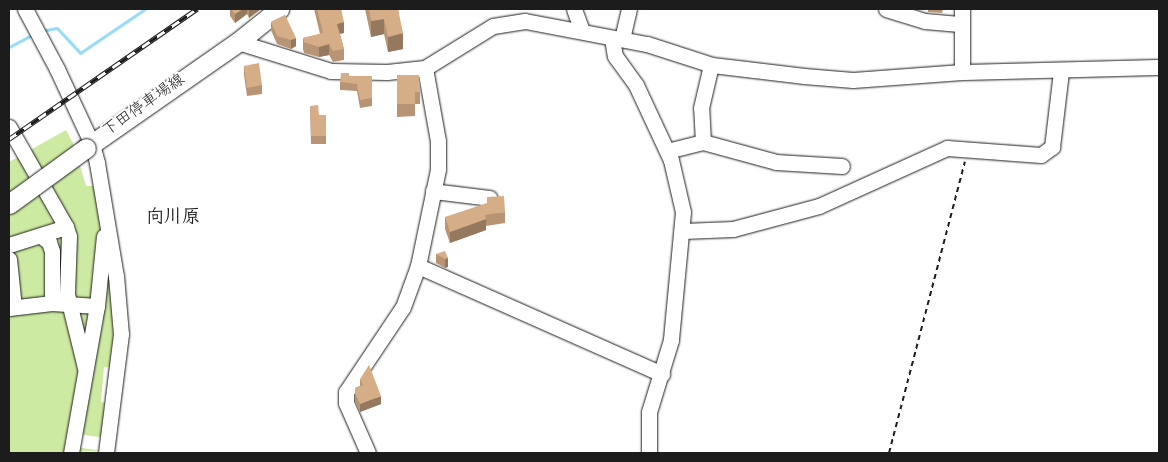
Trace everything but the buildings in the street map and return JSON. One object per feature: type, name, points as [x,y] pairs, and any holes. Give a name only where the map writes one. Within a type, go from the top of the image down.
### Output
[{"type":"main road","name":"下田停車場線","points":[[9,204],[238,42],[279,9]]},
{"type":"street","points":[[25,9],[89,146],[106,214],[116,276],[121,334],[106,453]]},
{"type":"street","points":[[574,9],[582,32]]},
{"type":"street","points":[[629,9],[617,38],[615,56],[636,85],[667,151],[680,192],[683,231],[670,346],[649,412],[649,453]]},
{"type":"street","points":[[886,9],[962,24]]},
{"type":"street","points":[[962,9],[962,72]]},
{"type":"street","points":[[238,42],[331,71],[387,72],[424,68],[477,34],[508,21],[648,44],[711,64],[853,80],[962,72],[1159,67]]},
{"type":"street","points":[[703,142],[702,108],[711,64]]},
{"type":"street","points":[[368,453],[346,403],[346,392],[403,307],[418,266],[434,191],[438,141],[424,68]]},
{"type":"street","points":[[683,231],[733,229],[819,206],[947,148],[1041,156],[1052,147],[1060,71]]},
{"type":"street","points":[[9,127],[66,227],[68,304],[85,368]]},
{"type":"street","points":[[667,151],[703,142],[776,162],[842,166]]},
{"type":"street","points":[[434,191],[490,198]]},
{"type":"street","points":[[71,453],[97,306],[106,214]]},
{"type":"street","points":[[9,245],[66,227]]},
{"type":"street","points":[[41,236],[50,242],[52,251],[52,303]]},
{"type":"street","points":[[9,259],[11,308],[52,303],[97,306]]},
{"type":"street","points":[[418,266],[662,374]]},
{"type":"path","points":[[889,453],[968,150]]},
{"type":"green space","points":[[66,130],[74,145],[86,186],[96,186],[115,322],[113,367],[104,367],[101,402],[110,404],[105,438],[78,434],[76,447],[103,451],[9,453],[9,162]]},
{"type":"waterway","points":[[41,31],[57,28],[80,53],[145,9]]},
{"type":"waterway","points":[[9,47],[33,34]]},
{"type":"railway","points":[[9,139],[197,9]]},
{"type":"district","name":"向川原","points":[[173,219]]}]
